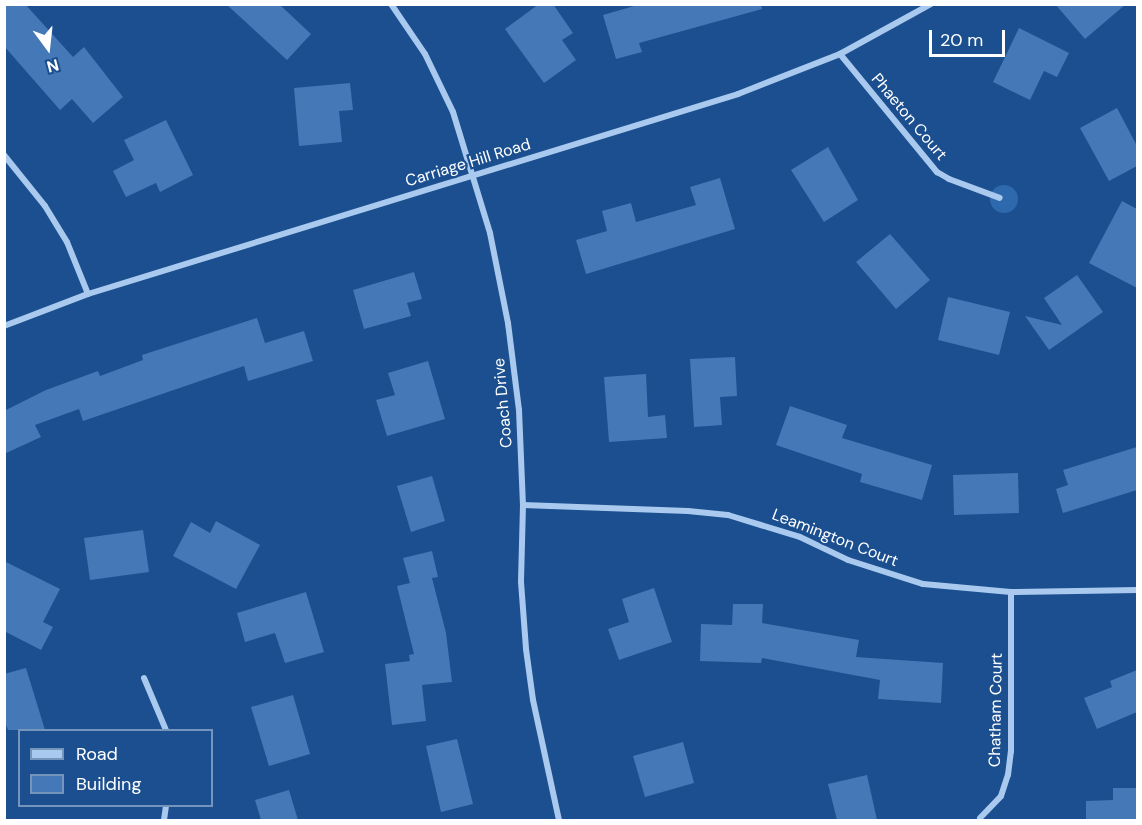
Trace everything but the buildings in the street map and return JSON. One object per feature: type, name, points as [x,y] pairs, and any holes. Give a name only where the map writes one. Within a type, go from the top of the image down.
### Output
[{"type":"street","name":"Coach Drive","points":[[391,4],[430,64],[453,111],[490,233],[508,323],[519,410],[523,505],[521,582],[526,649],[533,700],[559,820]]},
{"type":"street","name":"Carriage Hill Road","points":[[4,326],[88,294],[738,93],[840,54],[931,4]]},
{"type":"street","name":"Phaeton Court","points":[[840,54],[937,172],[949,179],[1000,198]]},
{"type":"street","points":[[4,155],[45,206],[67,242],[88,294]]},
{"type":"street","name":"Leamington Court","points":[[523,505],[688,511],[728,515],[800,537],[848,560],[903,579],[958,589],[1011,592],[1137,590]]},
{"type":"street","name":"Chatham Court","points":[[980,818],[1001,796],[1008,776],[1011,751],[1011,592]]},
{"type":"street","points":[[144,678],[166,729]]},
{"type":"shaded area","points":[[1004,185],[1014,189],[1018,199],[1014,209],[1004,213],[994,209],[990,199],[994,189]]}]
